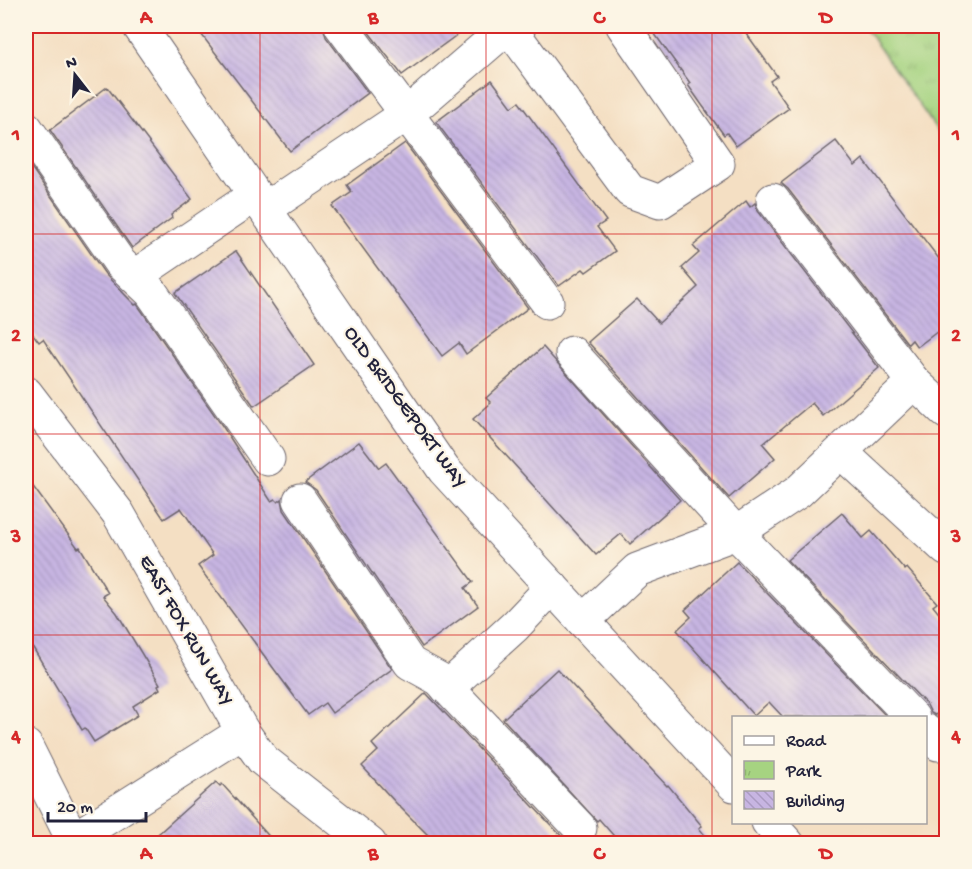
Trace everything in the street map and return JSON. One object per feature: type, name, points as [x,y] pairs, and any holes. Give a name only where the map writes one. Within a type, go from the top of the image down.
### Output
[{"type":"street","name":"OLD BRIDGEPORT WAY","points":[[139,26],[444,470],[732,783]]},
{"type":"street","points":[[341,26],[547,302]]},
{"type":"street","points":[[135,276],[407,114],[509,26],[630,191],[660,202],[718,164],[623,26]]},
{"type":"street","points":[[26,128],[120,263],[151,292],[268,459]]},
{"type":"street","points":[[773,200],[914,382],[946,412]]},
{"type":"street","points":[[572,353],[736,533],[912,716]]},
{"type":"street","points":[[583,621],[637,570],[736,533],[798,492],[914,382]]},
{"type":"street","name":"EAST FOX RUN WAY","points":[[26,393],[118,513],[243,732],[263,760],[370,843]]},
{"type":"street","points":[[841,452],[946,549]]},
{"type":"street","points":[[300,500],[410,663],[439,679],[580,828]]},
{"type":"street","points":[[447,687],[515,626],[552,587]]},
{"type":"street","points":[[26,747],[74,842],[243,732]]},
{"type":"street","points":[[770,824],[788,843]]},
{"type":"green space","points":[[864,26],[946,26],[946,143]]},
{"type":"building","points":[[195,26],[323,26],[326,37],[368,93],[290,151]]},
{"type":"building","points":[[364,26],[469,26],[402,75]]},
{"type":"building","points":[[649,26],[741,26],[777,76],[770,81],[789,108],[736,146],[727,133],[724,135],[702,105],[688,85],[690,83]]},
{"type":"building","points":[[492,80],[512,107],[519,102],[606,221],[597,227],[615,251],[586,272],[583,269],[559,286],[436,122]]},
{"type":"building","points":[[107,87],[192,199],[171,215],[172,218],[132,248],[50,130]]},
{"type":"building","points":[[836,141],[855,166],[863,159],[946,268],[946,325],[917,347],[912,340],[908,344],[781,183]]},
{"type":"building","points":[[405,143],[528,308],[466,354],[459,343],[442,356],[332,206],[352,192],[347,185]]},
{"type":"building","points":[[26,160],[105,274],[135,305],[137,304],[223,427],[271,501],[275,499],[278,502],[282,499],[284,510],[392,669],[332,713],[325,703],[308,715],[198,566],[213,555],[181,508],[164,519],[43,339],[39,342],[26,325]]},
{"type":"building","points":[[746,201],[750,207],[755,203],[758,211],[879,368],[823,416],[812,403],[763,444],[775,458],[729,498],[588,342],[637,299],[659,323],[698,287],[682,268],[699,253],[693,246]]},
{"type":"building","points":[[236,251],[314,365],[254,406],[175,293]]},
{"type":"building","points":[[543,347],[680,500],[630,544],[621,534],[596,555],[473,419],[491,403],[486,398]]},
{"type":"building","points":[[359,442],[379,468],[386,463],[473,582],[465,588],[478,606],[422,647],[316,490],[305,482]]},
{"type":"building","points":[[26,477],[78,548],[80,547],[108,593],[103,596],[117,613],[160,684],[158,685],[160,689],[133,706],[138,715],[94,742],[85,728],[82,730],[26,636]]},
{"type":"building","points":[[842,513],[863,538],[871,531],[905,570],[907,568],[937,603],[933,606],[946,622],[946,706],[935,715],[787,560]]},
{"type":"building","points":[[737,562],[886,716],[782,716],[769,702],[754,716],[677,630],[691,617],[685,610]]},
{"type":"building","points":[[557,669],[668,785],[702,826],[699,828],[711,843],[620,843],[503,719]]},
{"type":"building","points":[[426,693],[569,843],[436,843],[396,803],[362,766],[378,751],[372,744]]},
{"type":"building","points":[[216,782],[220,786],[222,784],[275,843],[148,843]]}]
